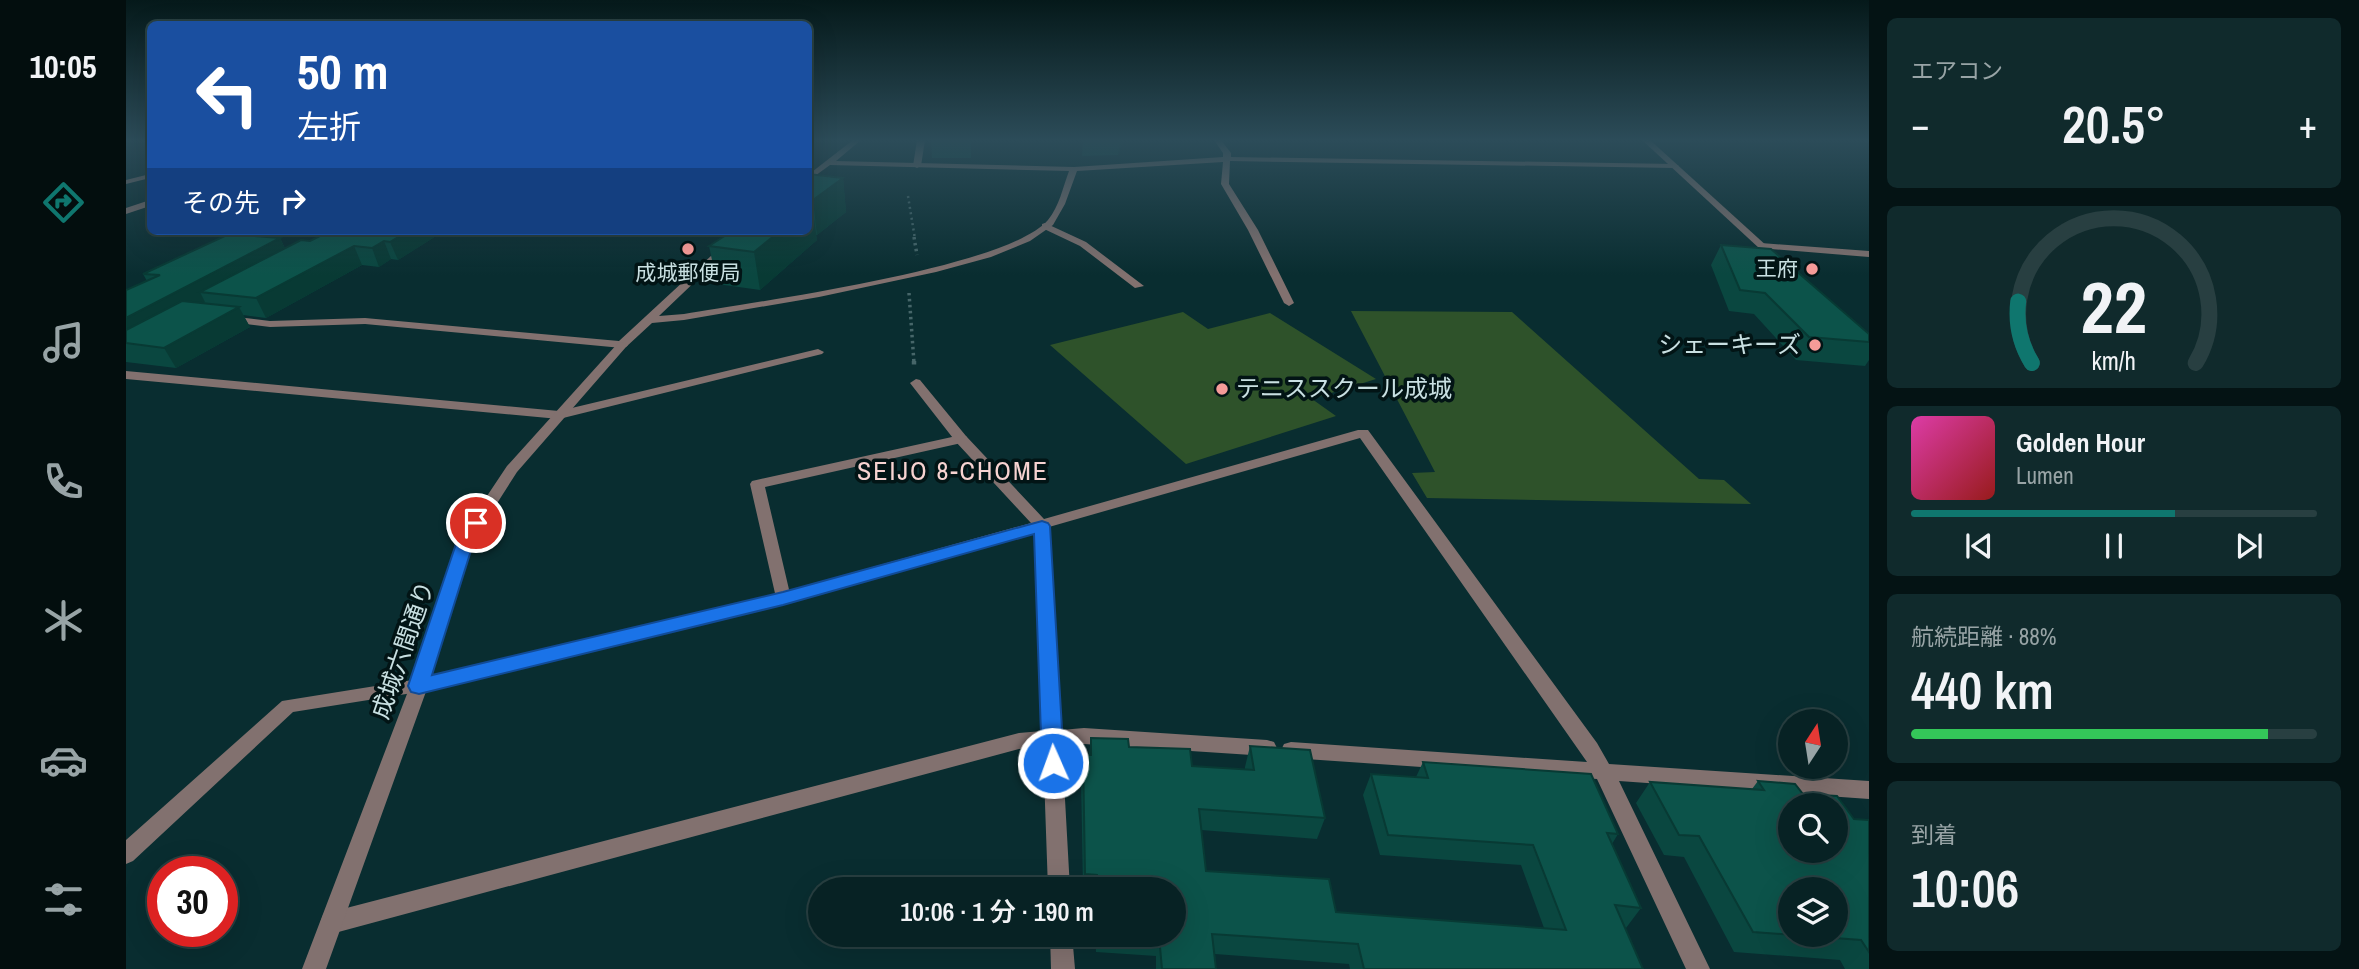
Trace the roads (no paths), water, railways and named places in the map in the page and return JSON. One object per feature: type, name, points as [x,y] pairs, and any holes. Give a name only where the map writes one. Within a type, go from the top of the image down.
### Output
[{"type":"street","points":[[647,320],[675,318],[920,272],[979,257],[1026,241],[1050,223],[1067,185]]},
{"type":"street","points":[[1226,185],[1253,230],[1289,303]]},
{"type":"street","points":[[1696,185],[1780,263]]},
{"type":"street","points":[[126,211],[147,204]]},
{"type":"street","points":[[1045,226],[1073,238],[1105,258],[1108,264],[1139,286]]},
{"type":"street","name":"成城六間通り","points":[[314,969],[419,686],[466,541],[486,506],[512,469],[621,345],[739,235]]},
{"type":"street","points":[[1761,246],[1869,254]]},
{"type":"street","points":[[218,318],[270,324],[365,321],[621,345]]},
{"type":"street","points":[[126,375],[559,415],[818,352]]},
{"type":"street","points":[[916,383],[961,439],[1042,526],[1058,877]]},
{"type":"street","points":[[126,854],[288,706],[419,686],[783,598],[1363,433],[1602,770],[1698,969]]},
{"type":"street","points":[[783,598],[757,484],[961,439]]},
{"type":"street","points":[[331,923],[1018,741],[1052,737],[1084,736],[1869,790]]},
{"type":"street","points":[[1062,947],[1063,969]]},
{"type":"place","name":"成城郵便局","points":[[688,249]]},
{"type":"place","name":"王府","points":[[1812,269]]},
{"type":"place","name":"シェーキーズ","points":[[1815,345]]},
{"type":"place","name":"テニススクール成城","points":[[1222,389]]},
{"type":"district","name":"SEIJO 8-CHOME","points":[[953,471]]}]
